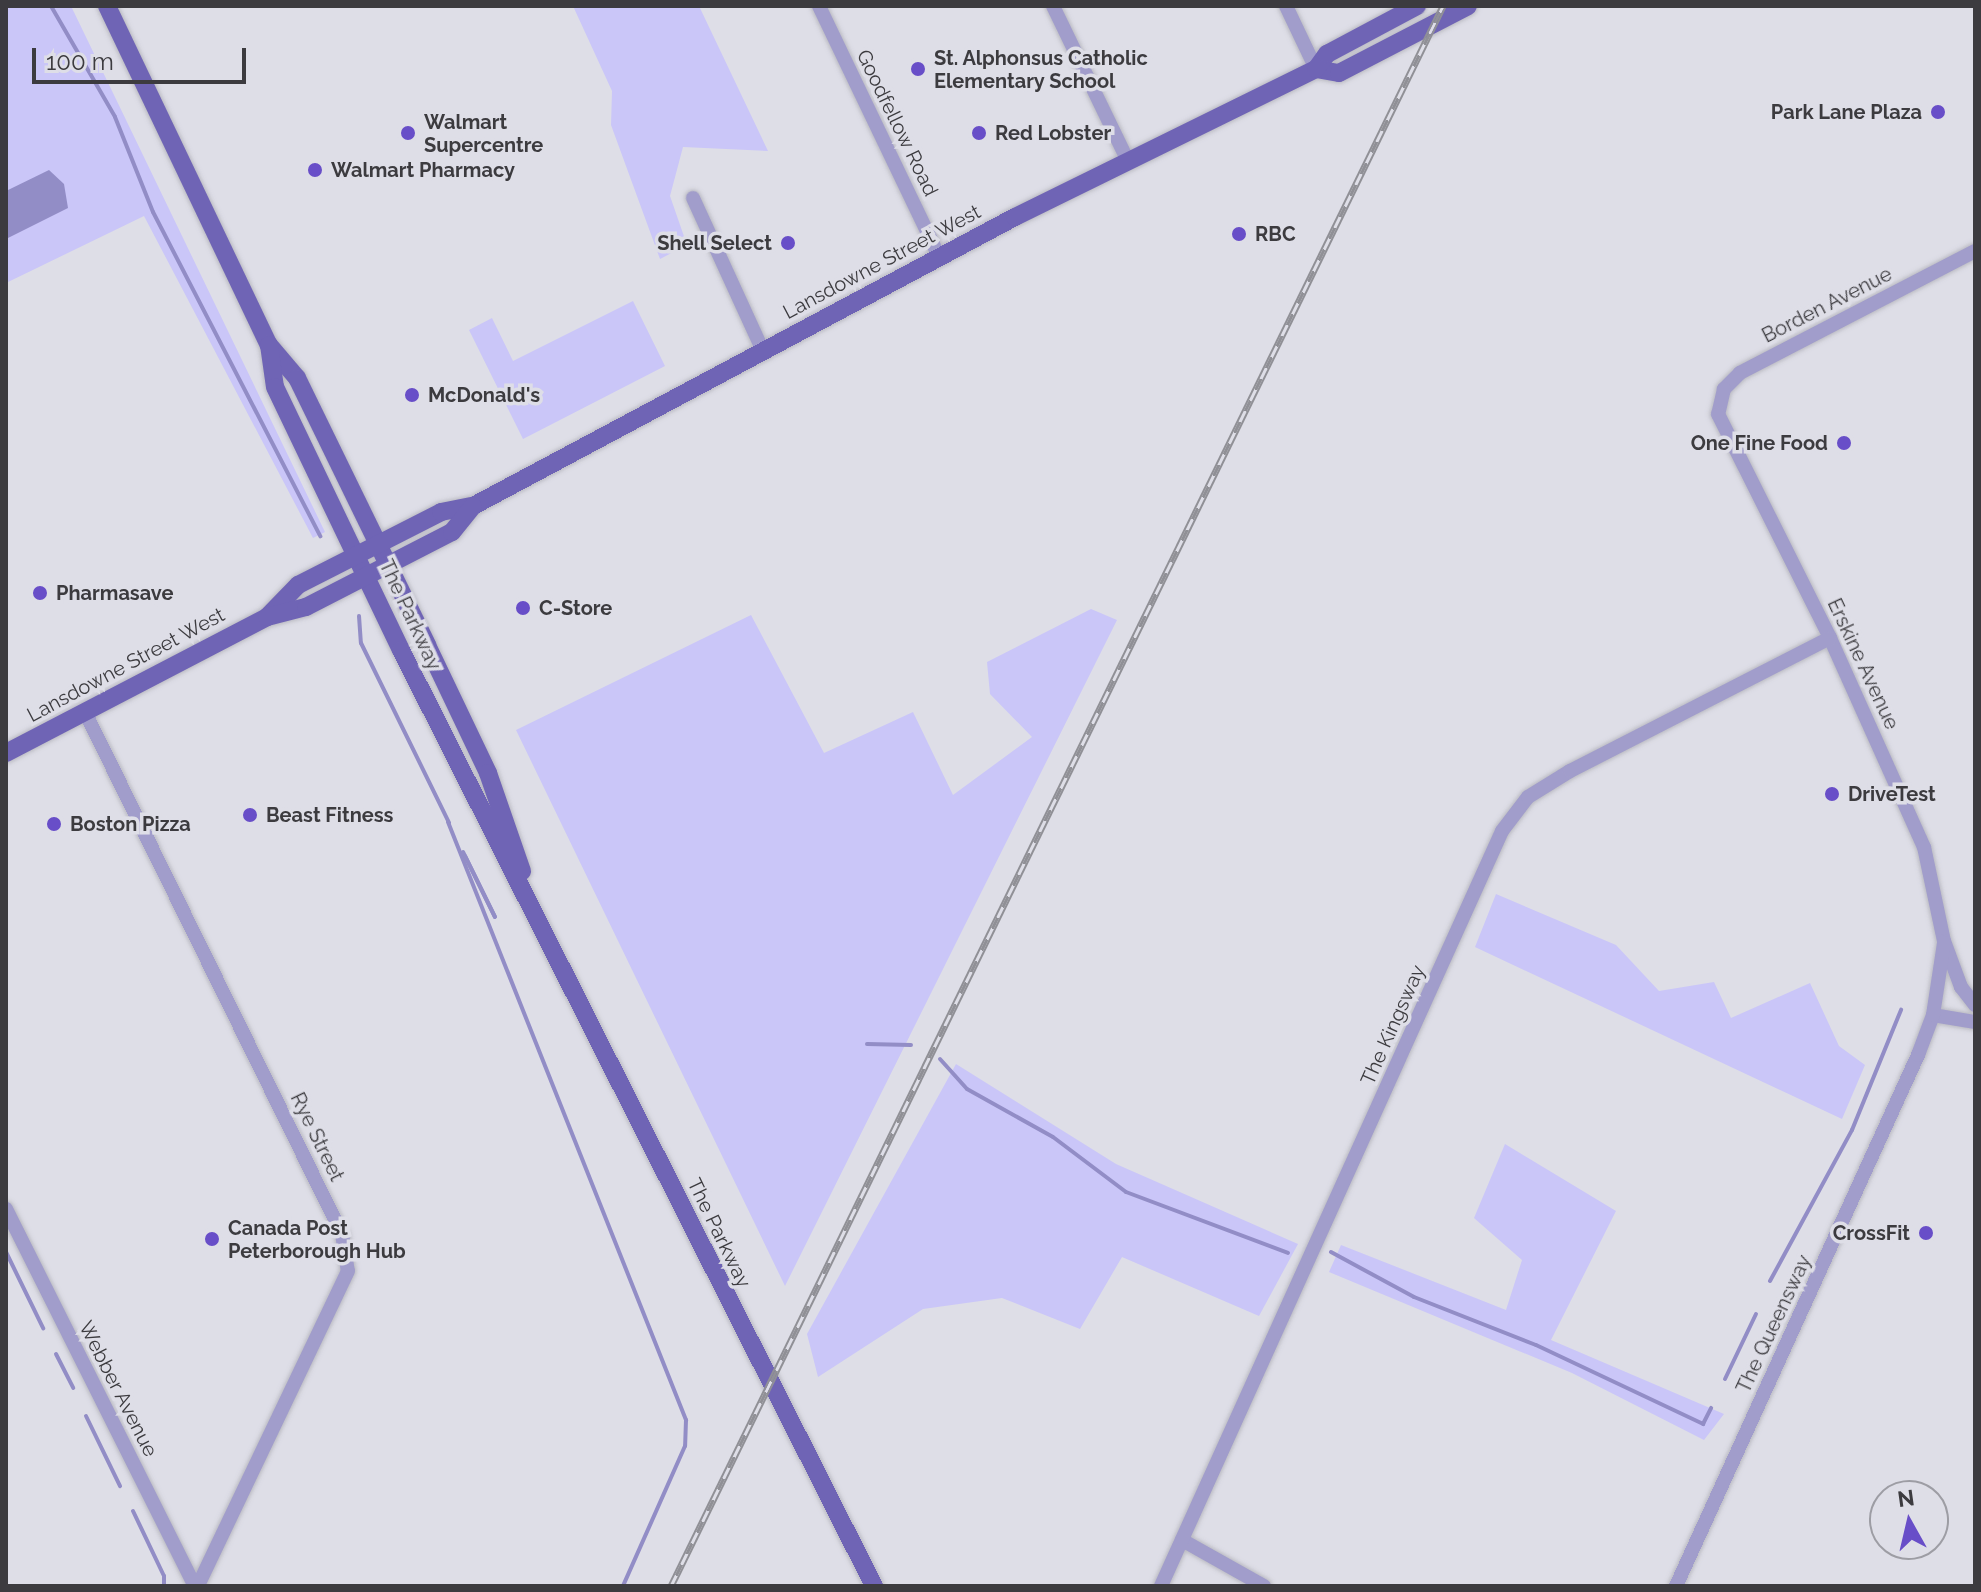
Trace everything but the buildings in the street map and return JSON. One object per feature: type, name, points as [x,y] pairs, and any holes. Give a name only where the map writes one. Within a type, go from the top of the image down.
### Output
[{"type":"main road","name":"The Parkway","points":[[107,6],[122,30],[269,345],[297,378],[488,773],[529,897]]},
{"type":"main road","name":"The Parkway","points":[[115,6],[122,30]]},
{"type":"main road","name":"Lansdowne Street West","points":[[267,617],[298,585],[441,512],[473,506],[939,257],[1316,69],[1327,54],[1416,6]]},
{"type":"main road","name":"Lansdowne Street West","points":[[1316,69],[1339,73],[1468,6]]},
{"type":"main road","name":"The Parkway","points":[[269,345],[275,387],[489,828],[529,897],[874,1586]]},
{"type":"main road","name":"Lansdowne Street West","points":[[6,753],[267,617],[306,607],[452,532],[473,506]]},
{"type":"street","name":"Goodfellow Road","points":[[819,6],[939,257]]},
{"type":"street","points":[[1053,6],[1128,161]]},
{"type":"street","points":[[1286,6],[1316,69]]},
{"type":"street","points":[[693,198],[762,349]]},
{"type":"street","name":"Borden Avenue","points":[[1718,414],[1724,389],[1740,373],[1975,251]]},
{"type":"street","name":"Erskine Avenue","points":[[1718,414],[1830,638],[1924,847],[1944,941]]},
{"type":"street","name":"The Kingsway","points":[[1161,1586],[1502,831],[1528,797],[1570,771],[1830,638]]},
{"type":"street","name":"Rye Street","points":[[85,712],[342,1234],[348,1271],[197,1586]]},
{"type":"street","points":[[1944,941],[1961,987],[1975,1005]]},
{"type":"street","name":"The Queensway","points":[[1676,1586],[1933,1015],[1944,941]]},
{"type":"street","points":[[1933,1015],[1975,1022]]},
{"type":"street","name":"Webber Avenue","points":[[6,1209],[197,1586]]},
{"type":"street","points":[[1182,1540],[1264,1586]]},
{"type":"shaded area","points":[[6,6],[71,6],[325,532],[313,538],[144,216],[6,283]]},
{"type":"shaded area","points":[[573,6],[699,6],[768,151],[683,147],[670,196],[687,245],[660,259],[611,125],[612,91]]},
{"type":"shaded area","points":[[49,170],[64,184],[68,208],[6,239],[6,191]]},
{"type":"shaded area","points":[[633,301],[665,366],[523,439],[469,330],[492,318],[513,361]]},
{"type":"shaded area","points":[[1091,609],[1117,620],[785,1286],[516,730],[751,615],[824,753],[913,712],[953,795],[1032,737],[990,694],[987,662]]},
{"type":"shaded area","points":[[1496,894],[1616,945],[1659,991],[1714,982],[1731,1018],[1810,983],[1839,1046],[1865,1065],[1842,1119],[1475,947]]},
{"type":"shaded area","points":[[956,1064],[1116,1164],[1298,1244],[1259,1316],[1122,1257],[1080,1329],[1002,1298],[923,1309],[818,1377],[807,1334]]},
{"type":"shaded area","points":[[1505,1144],[1616,1211],[1551,1340],[1724,1414],[1704,1440],[1572,1373],[1329,1272],[1341,1245],[1506,1310],[1522,1260],[1474,1218]]},
{"type":"waterway","points":[[51,6],[115,117],[153,212],[320,536]]},
{"type":"waterway","points":[[359,616],[361,643],[449,823]]},
{"type":"waterway","points":[[448,822],[686,1420],[685,1446],[623,1586]]},
{"type":"waterway","points":[[463,852],[495,917],[465,856]]},
{"type":"waterway","points":[[1770,1281],[1852,1130],[1901,1010]]},
{"type":"waterway","points":[[867,1044],[911,1045]]},
{"type":"waterway","points":[[940,1059],[967,1089],[1053,1137],[1126,1192],[1288,1253]]},
{"type":"waterway","points":[[6,1252],[43,1328]]},
{"type":"waterway","points":[[1331,1252],[1414,1297],[1536,1345],[1703,1424],[1711,1408]]},
{"type":"waterway","points":[[1725,1379],[1756,1314]]},
{"type":"waterway","points":[[56,1354],[73,1388]]},
{"type":"waterway","points":[[86,1416],[120,1486]]},
{"type":"waterway","points":[[133,1511],[164,1576],[164,1586]]},
{"type":"railway","points":[[671,1586],[1443,6]]},
{"type":"place","name":"St. Alphonsus Catholic Elementary School","points":[[918,69]]},
{"type":"place","name":"Park Lane Plaza","points":[[1938,112]]},
{"type":"place","name":"Walmart Supercentre","points":[[408,133]]},
{"type":"place","name":"Red Lobster","points":[[979,133]]},
{"type":"place","name":"Walmart Pharmacy","points":[[315,170]]},
{"type":"place","name":"RBC","points":[[1239,234]]},
{"type":"place","name":"Shell Select","points":[[788,243]]},
{"type":"place","name":"McDonald's","points":[[412,395]]},
{"type":"place","name":"One Fine Food","points":[[1844,443]]},
{"type":"place","name":"Pharmasave","points":[[40,593]]},
{"type":"place","name":"C-Store","points":[[523,608]]},
{"type":"place","name":"DriveTest","points":[[1832,794]]},
{"type":"place","name":"Beast Fitness","points":[[250,815]]},
{"type":"place","name":"Boston Pizza","points":[[54,824]]},
{"type":"place","name":"CrossFit","points":[[1926,1233]]},
{"type":"place","name":"Canada Post Peterborough Hub","points":[[212,1239]]}]
